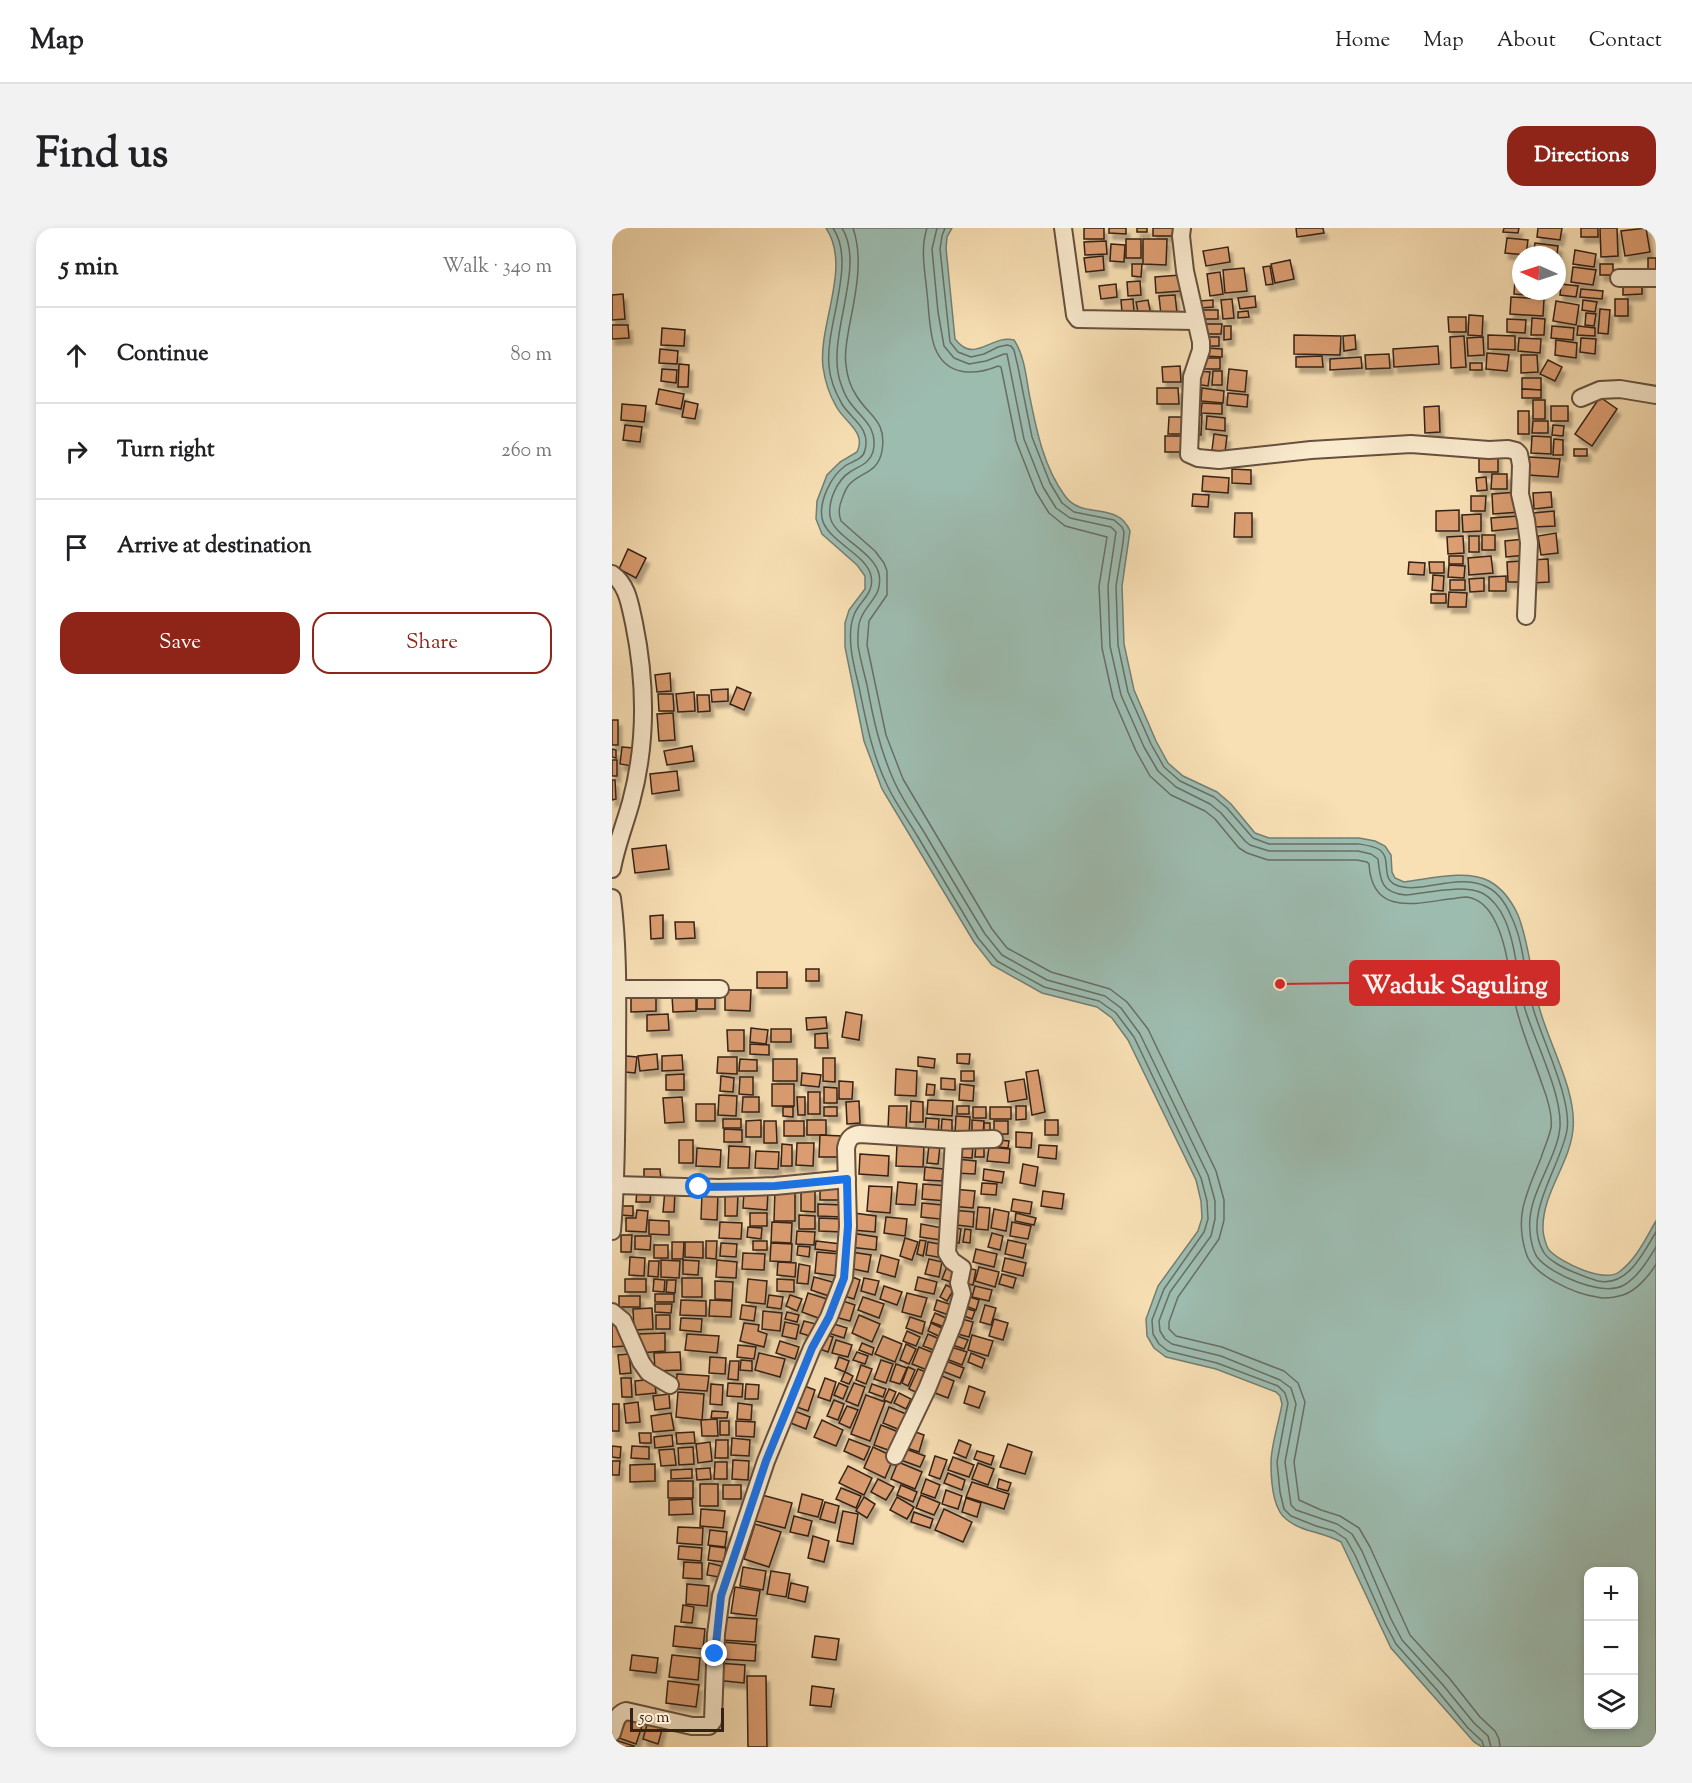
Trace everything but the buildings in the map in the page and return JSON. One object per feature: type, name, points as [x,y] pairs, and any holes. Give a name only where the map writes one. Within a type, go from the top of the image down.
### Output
[{"type":"street","points":[[1063,228],[1075,315],[1078,319],[1196,321]]},
{"type":"street","points":[[1182,228],[1185,271],[1201,342],[1201,350],[1192,377],[1189,454],[1219,460],[1311,450],[1411,444],[1516,451],[1519,454],[1521,465],[1520,494],[1529,543],[1526,616]]},
{"type":"street","points":[[1619,278],[1656,278]]},
{"type":"street","points":[[1581,398],[1600,390],[1620,389],[1656,395]]},
{"type":"street","points":[[612,574],[619,579],[628,594],[643,681],[644,726],[634,792],[612,869]]},
{"type":"street","points":[[612,898],[616,928],[617,989],[616,1185],[612,1231]]},
{"type":"street","points":[[617,989],[720,989]]},
{"type":"street","points":[[612,1733],[618,1717],[627,1711],[692,1726],[709,1726],[713,1721],[716,1634],[721,1596],[766,1461],[812,1348],[829,1317],[844,1278],[848,1226],[846,1148],[848,1140],[854,1135],[954,1140],[994,1139]]},
{"type":"street","points":[[895,1456],[927,1389],[954,1322],[962,1294],[959,1283],[963,1268],[952,1261],[947,1252],[954,1140]]},
{"type":"street","points":[[616,1185],[719,1188],[775,1186],[847,1179]]},
{"type":"street","points":[[612,1312],[623,1321],[641,1362],[648,1372],[670,1385]]},
{"type":"water","points":[[826,228],[952,228],[947,237],[946,248],[955,339],[969,349],[976,349],[1006,339],[1014,340],[1024,365],[1041,446],[1057,484],[1072,503],[1117,516],[1130,531],[1122,586],[1124,644],[1134,690],[1168,763],[1183,776],[1217,792],[1231,804],[1255,833],[1269,838],[1359,838],[1375,841],[1385,846],[1391,855],[1392,872],[1395,878],[1404,882],[1459,875],[1480,877],[1498,887],[1516,910],[1525,936],[1542,1018],[1566,1082],[1573,1114],[1571,1142],[1551,1191],[1544,1216],[1543,1231],[1548,1248],[1572,1266],[1593,1273],[1612,1275],[1631,1261],[1656,1221],[1656,1747],[1482,1747],[1474,1742],[1391,1648],[1341,1542],[1292,1523],[1281,1514],[1275,1501],[1271,1463],[1282,1404],[1280,1396],[1276,1392],[1216,1369],[1166,1357],[1154,1348],[1147,1336],[1146,1319],[1158,1286],[1198,1231],[1202,1218],[1196,1180],[1128,1040],[1112,1018],[1097,1007],[1042,993],[992,965],[974,942],[882,789],[864,741],[845,647],[845,623],[849,610],[865,589],[865,576],[857,565],[822,534],[816,519],[817,501],[827,475],[840,462],[857,452],[859,445],[857,433],[831,397],[823,367],[825,333],[836,260],[833,243]]},
{"type":"place","name":"Waduk Saguling","points":[[1280,984]]},
{"type":"route","points":[[699,1187],[775,1186],[847,1179],[848,1226],[844,1278],[829,1317],[812,1348],[766,1461],[721,1596],[715,1654]]}]
